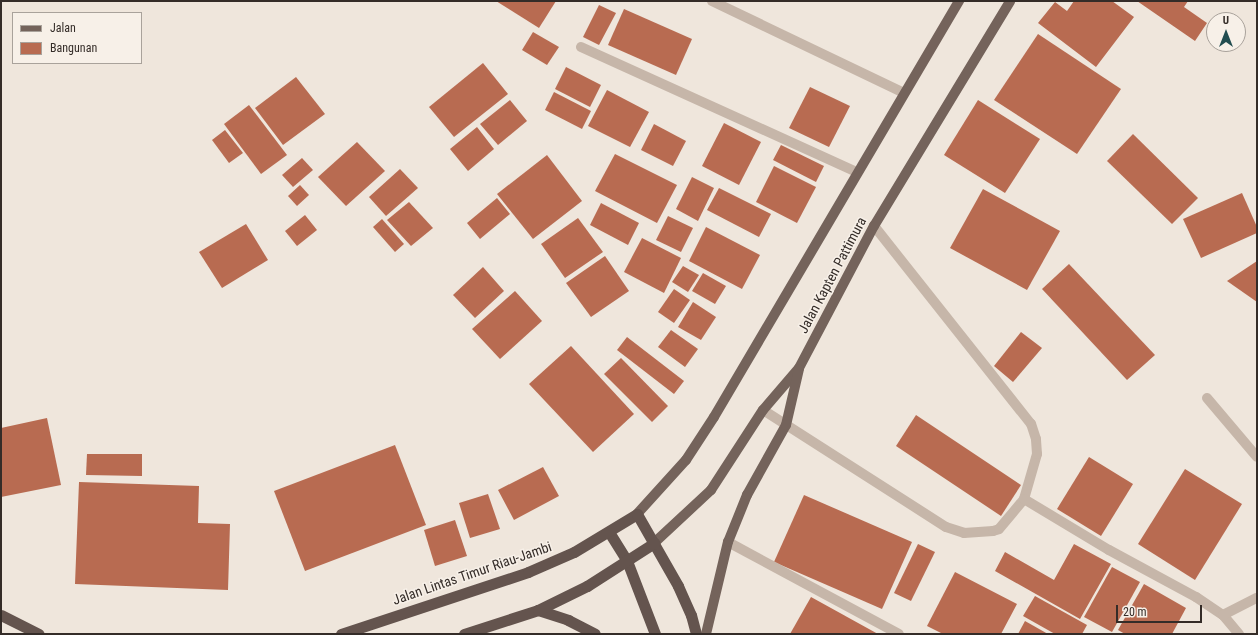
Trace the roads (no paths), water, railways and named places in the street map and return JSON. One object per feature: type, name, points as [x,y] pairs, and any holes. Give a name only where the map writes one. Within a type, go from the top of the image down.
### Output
[{"type":"highway","name":"Jalan Lintas Timur Riau-Jambi","points":[[341,634],[528,572],[574,552],[610,532],[637,514]]},
{"type":"highway","points":[[637,514],[678,586],[691,615],[696,634]]},
{"type":"highway","points":[[610,532],[627,562],[655,634]]},
{"type":"highway","points":[[464,634],[538,610],[587,586],[627,562],[654,543]]},
{"type":"highway","points":[[538,610],[568,620],[595,634]]},
{"type":"highway","points":[[1,615],[39,634]]},
{"type":"main road","name":"Jalan Kapten Pattimura","points":[[637,514],[686,460],[714,417],[856,172],[959,1]]},
{"type":"main road","name":"Jalan Kapten Pattimura","points":[[654,543],[711,490],[763,410],[799,368],[874,226],[1010,1]]},
{"type":"main road","points":[[706,634],[728,542],[747,495],[786,425],[799,368]]},
{"type":"street","points":[[712,1],[904,93]]},
{"type":"street","points":[[581,47],[856,172]]},
{"type":"street","points":[[763,410],[946,527],[964,533],[993,531],[999,529],[1024,499],[1037,454],[1036,438],[1032,424],[874,226]]},
{"type":"street","points":[[1206,398],[1257,457]]},
{"type":"street","points":[[1024,499],[1109,550],[1196,597],[1223,615],[1239,634]]},
{"type":"street","points":[[728,542],[900,634]]},
{"type":"street","points":[[1223,615],[1257,598]]}]
